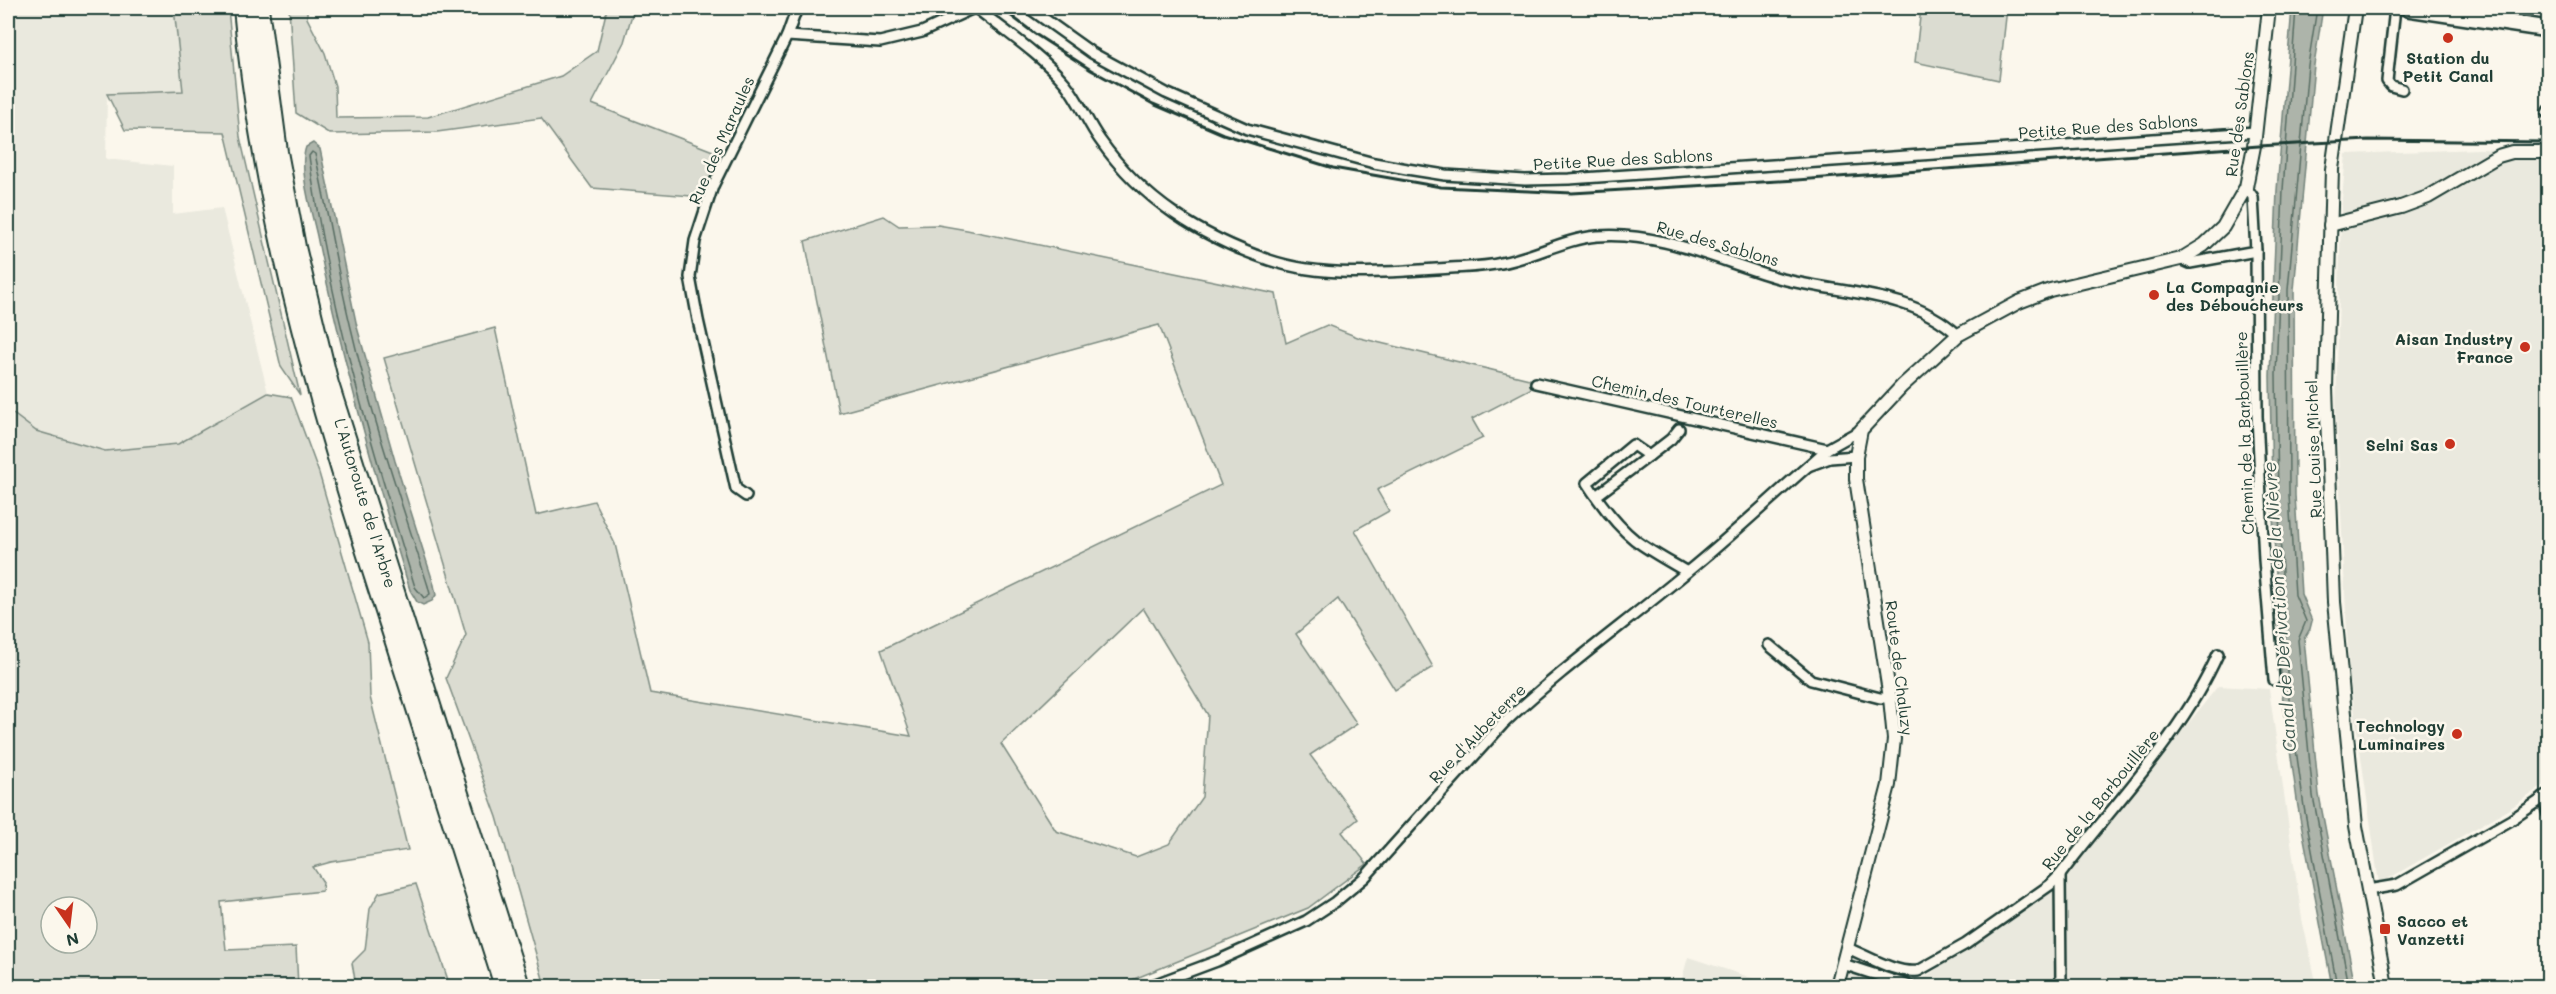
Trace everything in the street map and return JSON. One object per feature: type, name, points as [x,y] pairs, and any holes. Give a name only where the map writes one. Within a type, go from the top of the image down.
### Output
[{"type":"highway","name":"L'Autoroute de l'Arbre","points":[[243,8],[248,61],[263,156],[305,351],[367,558],[504,987]]},
{"type":"highway","name":"L'Autoroute de l'Arbre","points":[[259,8],[278,152],[296,247],[329,384],[520,987]]},
{"type":"main road","points":[[2408,8],[2548,28]]},
{"type":"street","name":"Rue des Maraules","points":[[746,496],[736,489],[690,277],[695,242],[713,186],[787,36],[797,8]]},
{"type":"street","points":[[787,36],[880,42],[922,32],[975,8]]},
{"type":"street","name":"Rue des Sablons","points":[[975,8],[1022,44],[1065,84],[1100,140],[1122,167],[1176,217],[1220,242],[1272,261],[1306,269],[1346,272],[1422,270],[1497,264],[1528,257],[1566,243],[1615,235],[1662,241],[1778,278],[1894,300],[1935,318],[1958,335],[2019,302],[2050,290],[2181,259],[2204,244],[2223,227],[2246,187],[2255,132],[2269,8]]},
{"type":"street","name":"Petite Rue des Sablons","points":[[1029,8],[1092,53],[1166,93],[1247,129],[1374,163],[1445,175],[1525,180],[1569,179],[2255,132]]},
{"type":"street","name":"Rue Louise Michel","points":[[2355,8],[2334,138],[2326,388],[2334,602],[2356,826],[2386,987]]},
{"type":"street","points":[[2395,8],[2387,81],[2391,86],[2402,89]]},
{"type":"street","points":[[2330,225],[2401,207],[2428,197],[2498,156],[2512,152],[2548,152]]},
{"type":"street","name":"Chemin de la Barbouillère","points":[[2246,187],[2253,197],[2259,460],[2274,681]]},
{"type":"street","points":[[2181,259],[2190,263],[2256,251]]},
{"type":"street","points":[[1862,430],[1902,386],[1958,335]]},
{"type":"street","name":"Chemin des Tourterelles","points":[[1536,382],[1827,449]]},
{"type":"street","points":[[1596,496],[1671,439],[1679,429]]},
{"type":"street","name":"Rue d'Aubeterre","points":[[1150,987],[1217,961],[1306,921],[1335,902],[1365,877],[1503,724],[1581,656],[1687,572],[1827,449],[1862,430]]},
{"type":"street","name":"Route de Chaluzy","points":[[1837,987],[1889,785],[1894,739],[1890,698],[1856,479],[1856,456],[1862,430]]},
{"type":"street","points":[[1649,456],[1633,445],[1587,483],[1635,540],[1687,572]]},
{"type":"street","name":"Rue d'Aubeterre","points":[[1808,466],[1830,458],[1856,456]]},
{"type":"street","points":[[1769,645],[1811,680],[1880,698],[1890,698]]},
{"type":"street","name":"Rue de la Barbouillère","points":[[1847,948],[1904,971],[1927,969],[1966,944],[2060,875],[2181,721],[2207,679],[2218,654]]},
{"type":"street","points":[[2368,890],[2397,885],[2511,820],[2546,796],[2548,814]]},
{"type":"street","points":[[2060,875],[2061,987]]},
{"type":"street","points":[[1843,964],[1910,987]]},
{"type":"shaded area","points":[[8,8],[174,8],[183,91],[107,95],[106,159],[173,166],[173,214],[222,208],[268,393],[178,444],[104,451],[36,431],[8,410],[8,152],[14,141],[8,141]]},
{"type":"shaded area","points":[[174,8],[228,8],[240,137],[300,395],[281,367],[225,132],[125,130],[107,94],[183,91]]},
{"type":"shaded area","points":[[289,8],[307,8],[307,18],[325,53],[335,86],[336,118],[428,117],[561,76],[597,51],[607,8],[634,8],[624,42],[592,104],[718,153],[704,197],[592,188],[541,118],[437,132],[330,134],[296,113]]},
{"type":"shaded area","points":[[1921,8],[2007,8],[1999,80],[1915,62]]},
{"type":"shaded area","points":[[2479,149],[2548,152],[2548,783],[2509,809],[2379,884],[2349,672],[2336,412],[2341,211],[2346,154]]},
{"type":"shaded area","points":[[884,216],[899,226],[938,225],[967,230],[1276,294],[1286,343],[1327,325],[1360,338],[1529,379],[1532,388],[1472,419],[1483,438],[1377,490],[1389,511],[1355,530],[1433,667],[1395,690],[1338,599],[1296,634],[1357,724],[1310,755],[1358,819],[1342,832],[1367,864],[1308,908],[1117,986],[545,986],[497,817],[446,678],[466,635],[384,358],[495,328],[536,515],[594,501],[615,544],[650,693],[911,736],[881,650],[1221,485],[1159,325],[839,413],[805,241]],"holes":[[[1143,608],[1208,715],[1202,797],[1169,844],[1136,857],[1056,831],[1001,744]]]},
{"type":"shaded area","points":[[268,393],[291,397],[319,473],[368,642],[370,697],[408,850],[313,867],[323,882],[322,891],[221,902],[226,950],[296,947],[298,986],[8,986],[8,410],[36,431],[105,451],[178,444]]},
{"type":"shaded area","points":[[2218,686],[2269,689],[2302,919],[2317,986],[1828,986],[1838,952],[1921,980],[2043,896],[2111,821]]},
{"type":"shaded area","points":[[416,884],[450,986],[356,986],[352,963],[365,950],[370,909],[379,893]]},
{"type":"shaded area","points":[[1688,957],[1776,986],[1680,986]]},
{"type":"water","name":"Canal de Dérivation de la Nièvre","points":[[2292,8],[2323,8],[2314,65],[2294,290],[2295,495],[2301,594],[2312,621],[2304,639],[2319,795],[2355,986],[2332,986],[2298,807],[2282,693],[2272,495],[2270,376],[2277,190]]},
{"type":"water","points":[[313,143],[320,149],[357,327],[395,461],[434,585],[436,595],[432,601],[423,605],[417,602],[410,590],[347,370],[305,179],[306,147]]},
{"type":"railway","points":[[1001,8],[1035,34],[1091,70],[1153,104],[1223,134],[1333,168],[1441,187],[1572,193],[1797,180],[2368,140],[2548,142]]},
{"type":"place","name":"Station du Petit Canal","points":[[2448,38]]},
{"type":"place","name":"La Compagnie des Déboucheurs","points":[[2154,295]]},
{"type":"place","name":"Aisan Industry France","points":[[2525,347]]},
{"type":"place","name":"Selni Sas","points":[[2450,444]]},
{"type":"place","name":"Technology Luminaires","points":[[2457,734]]},
{"type":"place","name":"Sacco et Vanzetti","points":[[2385,929]]}]
